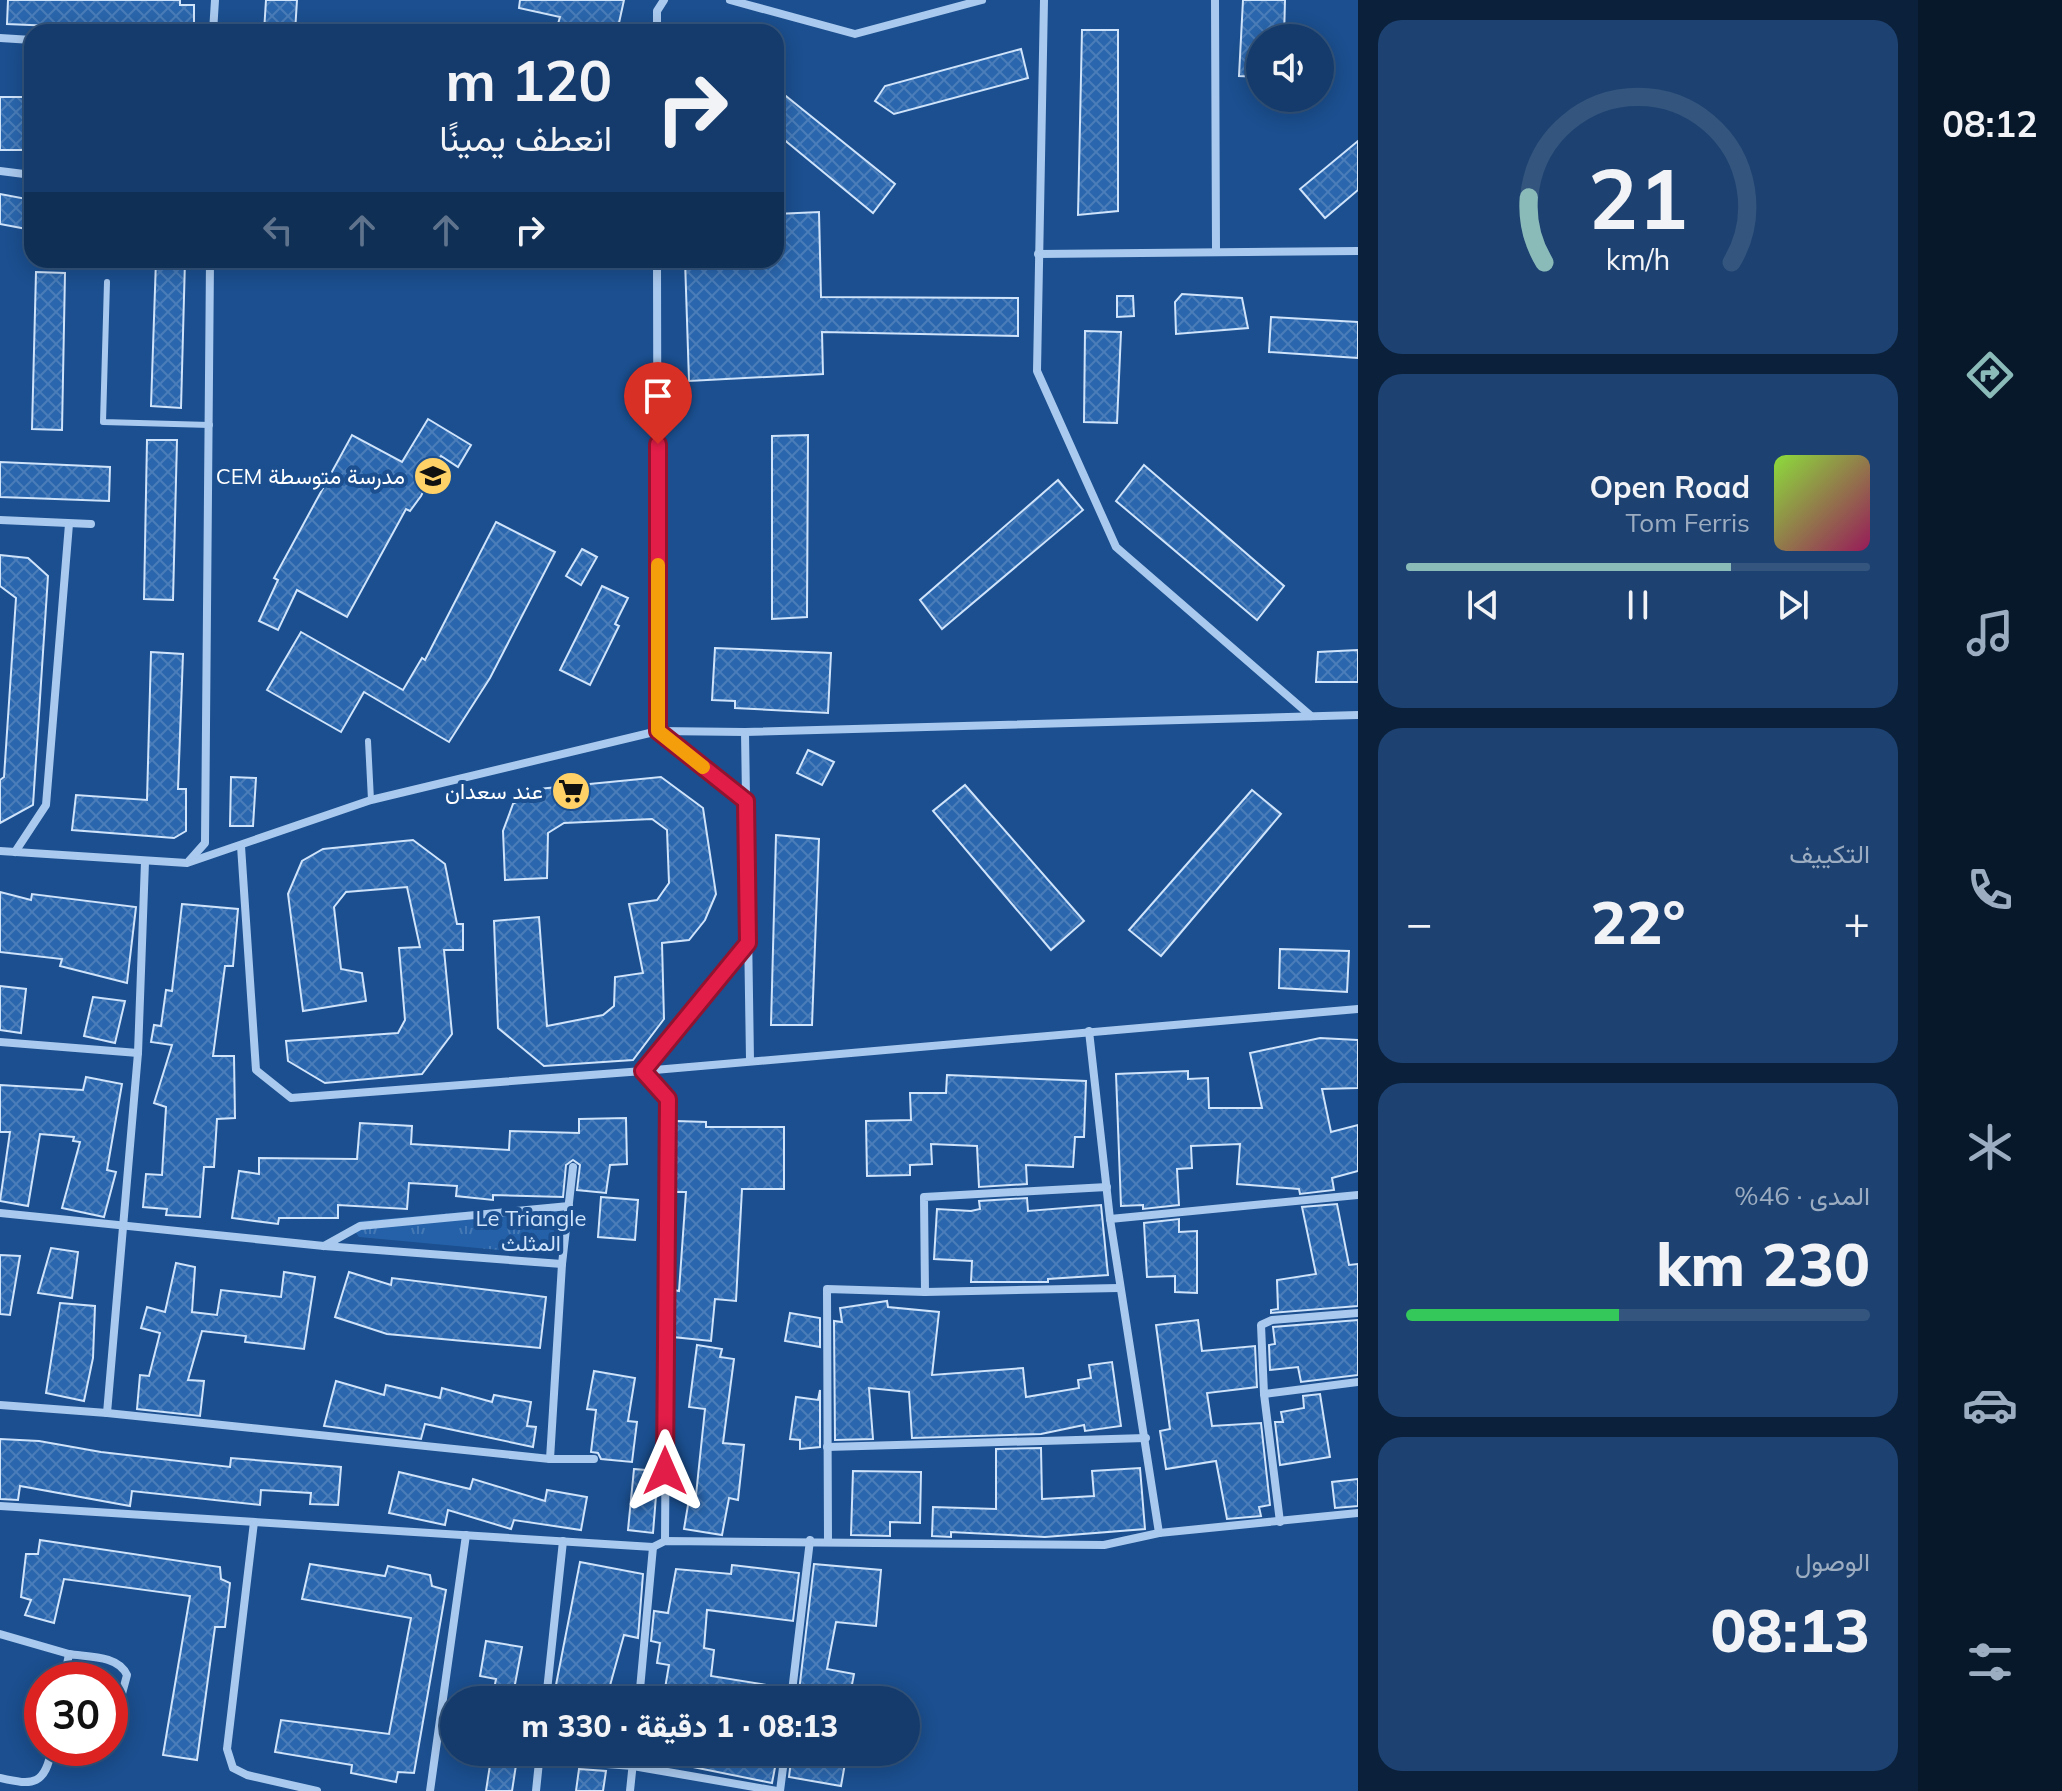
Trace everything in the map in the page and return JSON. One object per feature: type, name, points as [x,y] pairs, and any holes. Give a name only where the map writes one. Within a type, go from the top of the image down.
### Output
[{"type":"street","points":[[214,24],[215,0]]},
{"type":"street","points":[[657,24],[657,11],[664,0]]},
{"type":"street","points":[[730,0],[855,34],[982,0]]},
{"type":"street","points":[[1044,0],[1037,371],[1116,547],[1311,716]]},
{"type":"street","points":[[1215,0],[1216,252]]},
{"type":"street","points":[[0,38],[24,40]]},
{"type":"street","points":[[0,171],[24,174]]},
{"type":"street","points":[[1038,254],[1358,251]]},
{"type":"street","points":[[187,863],[205,843],[210,268]]},
{"type":"street","points":[[657,268],[658,731]]},
{"type":"street","points":[[0,520],[91,524]]},
{"type":"street","points":[[15,852],[46,805],[69,524]]},
{"type":"street","points":[[0,851],[187,863],[371,800],[658,731],[745,732],[1358,715]]},
{"type":"street","points":[[658,731],[746,801]]},
{"type":"street","points":[[745,732],[750,1060]]},
{"type":"street","points":[[241,846],[256,1070],[291,1098],[1358,1009]]},
{"type":"street","points":[[107,1413],[138,1053],[145,862]]},
{"type":"street","points":[[643,1071],[748,943]]},
{"type":"street","points":[[1089,1031],[1119,1288],[1146,1438],[1159,1533]]},
{"type":"street","points":[[0,1042],[138,1053]]},
{"type":"street","points":[[643,1071],[668,1099],[665,1541]]},
{"type":"street","points":[[550,1459],[562,1264],[573,1167]]},
{"type":"street","points":[[925,1292],[924,1197],[1107,1187]]},
{"type":"street","points":[[1110,1219],[1358,1195]]},
{"type":"street","points":[[324,1246],[360,1226],[569,1206]]},
{"type":"street","points":[[0,1213],[324,1246],[562,1264]]},
{"type":"street","points":[[828,1541],[827,1289],[925,1292],[1119,1288]]},
{"type":"street","points":[[1280,1522],[1264,1394],[1261,1325],[1272,1320],[1358,1313]]},
{"type":"street","points":[[1264,1394],[1358,1382]]},
{"type":"street","points":[[0,1405],[107,1413],[550,1459],[594,1459]]},
{"type":"street","points":[[827,1447],[1146,1438]]},
{"type":"street","points":[[0,1506],[653,1547],[665,1541],[810,1540],[1104,1545],[1159,1533],[1358,1513]]},
{"type":"street","points":[[254,1522],[227,1749],[233,1768],[247,1775],[317,1791]]},
{"type":"street","points":[[430,1791],[466,1535]]},
{"type":"street","points":[[793,1686],[810,1540]]},
{"type":"street","points":[[547,1686],[563,1541]]},
{"type":"street","points":[[640,1686],[653,1547]]},
{"type":"street","points":[[0,1634],[69,1654],[117,1662]]},
{"type":"street","points":[[67,1662],[69,1654]]},
{"type":"street","points":[[0,1778],[24,1784],[39,1780],[49,1766]]},
{"type":"street","points":[[536,1791],[539,1766]]},
{"type":"street","points":[[630,1791],[633,1766],[778,1791],[782,1766]]},
{"type":"lane","points":[[107,282],[103,422],[210,425]]},
{"type":"lane","points":[[368,741],[371,800]]},
{"type":"green space","name":"Le Triangle المثلث","points":[[558,1204],[553,1255],[359,1237],[353,1229],[360,1221]]},
{"type":"building","points":[[8,0],[180,0],[180,5],[194,5],[194,24],[7,24]]},
{"type":"building","points":[[266,0],[297,0],[296,24],[264,24]]},
{"type":"building","points":[[520,0],[624,0],[619,24],[558,24],[560,17],[519,8]]},
{"type":"building","points":[[1243,0],[1285,0],[1284,24],[1246,24],[1246,76],[1239,76]]},
{"type":"building","points":[[1082,30],[1118,30],[1118,211],[1078,215]]},
{"type":"building","points":[[1021,49],[1028,78],[894,114],[875,101],[885,86]]},
{"type":"building","points":[[784,94],[895,184],[873,213],[784,140]]},
{"type":"building","points":[[0,97],[24,97],[24,150],[0,150]]},
{"type":"building","points":[[1358,141],[1358,190],[1325,218],[1300,189]]},
{"type":"building","points":[[0,194],[24,198],[24,228],[0,224]]},
{"type":"building","points":[[819,212],[821,297],[1018,298],[1018,336],[822,332],[823,374],[689,381],[685,268],[784,268],[784,214]]},
{"type":"building","points":[[156,268],[185,268],[181,408],[151,406]]},
{"type":"building","points":[[36,272],[65,273],[62,430],[32,429]]},
{"type":"building","points":[[1182,294],[1242,298],[1248,328],[1176,334],[1175,302]]},
{"type":"building","points":[[1117,296],[1133,296],[1134,316],[1117,317]]},
{"type":"building","points":[[1271,317],[1358,322],[1358,358],[1269,352]]},
{"type":"building","points":[[1085,331],[1121,332],[1117,423],[1084,422]]},
{"type":"building","points":[[428,419],[471,445],[458,467],[441,456],[421,496],[410,511],[406,509],[347,617],[297,590],[278,630],[259,621],[278,580],[274,578],[352,435],[402,462]]},
{"type":"building","points":[[808,435],[807,617],[772,619],[772,436]]},
{"type":"building","points":[[147,440],[177,440],[173,600],[144,599]]},
{"type":"building","points":[[0,462],[110,467],[109,501],[0,497]]},
{"type":"building","points":[[1144,465],[1284,586],[1257,620],[1116,501]]},
{"type":"building","points":[[1058,480],[1083,510],[942,629],[920,600]]},
{"type":"building","points":[[496,522],[555,552],[490,678],[449,742],[364,692],[341,732],[267,690],[301,632],[403,690],[422,658],[425,660]]},
{"type":"building","points":[[582,549],[597,557],[581,585],[566,576]]},
{"type":"building","points":[[0,555],[28,558],[48,576],[33,805],[0,823],[0,780],[4,777],[16,598],[0,586]]},
{"type":"building","points":[[602,586],[628,598],[615,624],[619,626],[590,685],[560,670]]},
{"type":"building","points":[[715,648],[831,653],[828,713],[735,708],[735,701],[712,700]]},
{"type":"building","points":[[1358,650],[1358,682],[1316,682],[1318,652]]},
{"type":"building","points":[[151,652],[183,654],[178,789],[186,789],[186,831],[174,838],[72,830],[76,795],[147,800]]},
{"type":"building","points":[[808,750],[834,762],[822,785],[797,773]]},
{"type":"building","points":[[231,777],[256,778],[253,826],[230,826]]},
{"type":"building","points":[[661,777],[703,808],[716,894],[705,920],[689,940],[662,943],[664,1019],[633,1060],[544,1066],[498,1028],[494,921],[539,917],[547,1026],[603,1015],[614,1006],[615,977],[643,973],[629,904],[657,900],[669,883],[667,830],[652,819],[564,823],[548,833],[547,878],[505,880],[503,831],[513,804],[538,789]]},
{"type":"building","points":[[965,785],[1084,921],[1051,950],[933,811]]},
{"type":"building","points":[[1252,790],[1281,814],[1161,956],[1129,930]]},
{"type":"building","points":[[776,835],[819,839],[812,1025],[771,1025]]},
{"type":"building","points":[[413,840],[445,864],[457,924],[463,924],[463,950],[444,950],[452,1034],[422,1074],[325,1083],[288,1061],[286,1041],[398,1033],[405,1020],[399,948],[420,947],[407,887],[346,892],[334,907],[341,969],[362,973],[366,1001],[303,1011],[288,894],[302,861],[323,849]]},
{"type":"building","points":[[0,892],[31,900],[32,894],[136,907],[127,983],[60,966],[62,959],[0,952]]},
{"type":"building","points":[[182,904],[238,909],[233,966],[225,966],[213,1056],[234,1056],[235,1118],[217,1119],[214,1167],[204,1167],[200,1217],[166,1215],[167,1209],[143,1207],[146,1174],[162,1175],[166,1107],[154,1103],[172,1045],[151,1042],[154,1025],[161,1026],[166,990],[172,991]]},
{"type":"building","points":[[1280,949],[1349,951],[1347,992],[1279,988]]},
{"type":"building","points":[[0,986],[26,989],[21,1033],[0,1030]]},
{"type":"building","points":[[93,997],[125,1001],[115,1043],[84,1036]]},
{"type":"building","points":[[1320,1038],[1358,1040],[1358,1088],[1322,1089],[1331,1132],[1358,1125],[1358,1171],[1332,1178],[1334,1190],[1300,1194],[1299,1189],[1237,1184],[1240,1144],[1191,1146],[1192,1168],[1177,1169],[1179,1205],[1143,1209],[1143,1205],[1121,1206],[1116,1074],[1188,1071],[1188,1079],[1208,1078],[1209,1108],[1262,1108],[1250,1053]]},
{"type":"building","points":[[947,1075],[1086,1081],[1084,1137],[1075,1137],[1073,1167],[1026,1165],[1027,1184],[979,1187],[977,1146],[931,1144],[932,1164],[910,1165],[910,1175],[867,1176],[866,1121],[911,1120],[910,1093],[946,1093]]},
{"type":"building","points":[[86,1077],[122,1084],[107,1170],[116,1172],[104,1217],[62,1208],[80,1142],[73,1141],[74,1137],[40,1134],[28,1206],[0,1201],[10,1132],[0,1132],[0,1085],[83,1090]]},
{"type":"building","points":[[626,1118],[627,1164],[610,1165],[606,1193],[577,1190],[580,1165],[573,1160],[566,1165],[563,1197],[493,1195],[493,1200],[456,1196],[457,1186],[409,1183],[407,1209],[338,1205],[338,1218],[279,1218],[278,1224],[232,1218],[239,1171],[259,1174],[259,1158],[357,1159],[360,1123],[412,1126],[411,1144],[509,1150],[510,1131],[579,1133],[579,1119]]},
{"type":"building","points":[[676,1121],[706,1122],[706,1127],[784,1127],[784,1189],[742,1189],[736,1301],[715,1299],[711,1341],[673,1337],[674,1290],[679,1291],[686,1192],[674,1192]]},
{"type":"building","points":[[601,1197],[638,1200],[635,1240],[598,1237]]},
{"type":"building","points":[[1027,1198],[1028,1211],[1101,1205],[1108,1275],[1048,1279],[1048,1282],[971,1282],[972,1261],[934,1259],[937,1209],[971,1211],[980,1209],[979,1201]]},
{"type":"building","points":[[1337,1204],[1349,1265],[1358,1264],[1358,1306],[1271,1313],[1271,1310],[1278,1309],[1277,1280],[1316,1274],[1302,1207]]},
{"type":"building","points":[[1179,1219],[1179,1232],[1197,1231],[1197,1293],[1175,1292],[1175,1276],[1147,1277],[1144,1223]]},
{"type":"building","points":[[51,1248],[78,1252],[72,1298],[38,1293]]},
{"type":"building","points":[[0,1255],[20,1256],[10,1315],[0,1314]]},
{"type":"building","points":[[176,1263],[195,1267],[192,1312],[217,1315],[221,1290],[281,1297],[284,1272],[315,1277],[304,1349],[245,1342],[246,1336],[202,1331],[188,1380],[204,1381],[200,1416],[137,1409],[140,1375],[149,1376],[160,1333],[141,1328],[147,1307],[165,1312]]},
{"type":"building","points":[[349,1272],[391,1285],[392,1278],[546,1297],[540,1348],[387,1334],[335,1317]]},
{"type":"building","points":[[887,1301],[888,1307],[939,1312],[932,1375],[1023,1368],[1026,1397],[1079,1388],[1078,1380],[1091,1378],[1089,1365],[1112,1362],[1121,1426],[1085,1431],[1084,1425],[1041,1434],[912,1438],[909,1392],[869,1388],[873,1439],[835,1440],[834,1321],[842,1322],[840,1308]]},
{"type":"building","points":[[60,1303],[95,1306],[93,1358],[84,1401],[46,1393]]},
{"type":"building","points":[[790,1313],[820,1318],[820,1347],[785,1341]]},
{"type":"building","points":[[1198,1320],[1202,1351],[1255,1346],[1257,1387],[1207,1393],[1212,1426],[1261,1423],[1270,1505],[1259,1507],[1261,1516],[1227,1519],[1216,1461],[1166,1469],[1160,1431],[1170,1429],[1156,1325]]},
{"type":"building","points":[[1358,1320],[1358,1375],[1301,1382],[1298,1367],[1270,1370],[1269,1345],[1275,1344],[1273,1327]]},
{"type":"building","points":[[697,1345],[722,1349],[720,1357],[734,1359],[723,1443],[744,1445],[738,1500],[729,1498],[722,1535],[684,1529],[690,1493],[696,1495],[705,1409],[689,1407]]},
{"type":"building","points":[[594,1371],[635,1378],[628,1421],[637,1422],[632,1462],[601,1459],[598,1453],[591,1452],[596,1410],[587,1409]]},
{"type":"building","points":[[336,1381],[384,1395],[386,1385],[440,1398],[442,1388],[492,1402],[494,1395],[531,1402],[527,1426],[536,1427],[533,1447],[425,1424],[421,1439],[324,1426]]},
{"type":"building","points":[[820,1390],[820,1447],[800,1449],[800,1440],[790,1439],[796,1397],[818,1400]]},
{"type":"building","points":[[1320,1394],[1330,1457],[1280,1465],[1275,1422],[1283,1422],[1281,1412],[1304,1408],[1303,1396]]},
{"type":"building","points":[[0,1439],[39,1441],[101,1452],[230,1467],[231,1458],[341,1467],[338,1505],[310,1504],[311,1493],[261,1490],[260,1505],[132,1491],[130,1506],[20,1486],[18,1500],[0,1499]]},
{"type":"building","points":[[1041,1448],[1042,1499],[1094,1496],[1092,1471],[1140,1468],[1145,1529],[1045,1537],[951,1532],[951,1537],[932,1536],[933,1507],[996,1509],[996,1449]]},
{"type":"building","points":[[634,1469],[658,1471],[653,1533],[628,1530]]},
{"type":"building","points":[[853,1471],[921,1472],[920,1523],[890,1522],[890,1536],[851,1535]]},
{"type":"building","points":[[399,1472],[470,1489],[473,1479],[545,1501],[547,1490],[587,1497],[581,1530],[514,1520],[511,1529],[448,1510],[445,1525],[389,1513]]},
{"type":"building","points":[[1358,1479],[1358,1506],[1335,1508],[1332,1482]]},
{"type":"building","points":[[40,1540],[220,1567],[221,1579],[230,1583],[225,1627],[215,1627],[197,1760],[163,1755],[190,1596],[64,1579],[54,1623],[25,1615],[31,1600],[21,1597],[26,1554],[38,1554]]},
{"type":"building","points":[[580,1562],[643,1574],[638,1638],[624,1635],[610,1686],[556,1686]]},
{"type":"building","points":[[310,1564],[385,1576],[388,1566],[430,1575],[432,1586],[446,1590],[414,1773],[398,1772],[396,1782],[351,1773],[352,1765],[275,1752],[281,1720],[389,1734],[411,1618],[302,1599]]},
{"type":"building","points":[[814,1564],[881,1570],[876,1626],[836,1622],[827,1669],[854,1674],[852,1686],[800,1686]]},
{"type":"building","points":[[732,1565],[799,1573],[793,1621],[707,1610],[704,1648],[714,1650],[711,1676],[773,1686],[665,1686],[669,1665],[657,1663],[660,1643],[651,1641],[654,1611],[668,1613],[676,1569],[731,1574]]},
{"type":"building","points":[[486,1641],[522,1647],[515,1686],[495,1686],[496,1679],[480,1676]]},
{"type":"building","points":[[490,1766],[516,1766],[512,1791],[486,1791]]},
{"type":"building","points":[[688,1766],[775,1766],[772,1783]]},
{"type":"building","points":[[790,1766],[845,1766],[841,1786],[789,1777]]},
{"type":"building","points":[[579,1769],[606,1771],[603,1791],[576,1791]]},
{"type":"slow traffic","points":[[658,565],[658,731],[703,767]]},
{"type":"place","name":"CEM مدرسة متوسطة","points":[[433,476]]},
{"type":"place","name":"عند سعدان","points":[[571,791]]},
{"type":"route","points":[[658,444],[658,731],[746,801],[748,943],[643,1071],[668,1099],[665,1471]]}]
